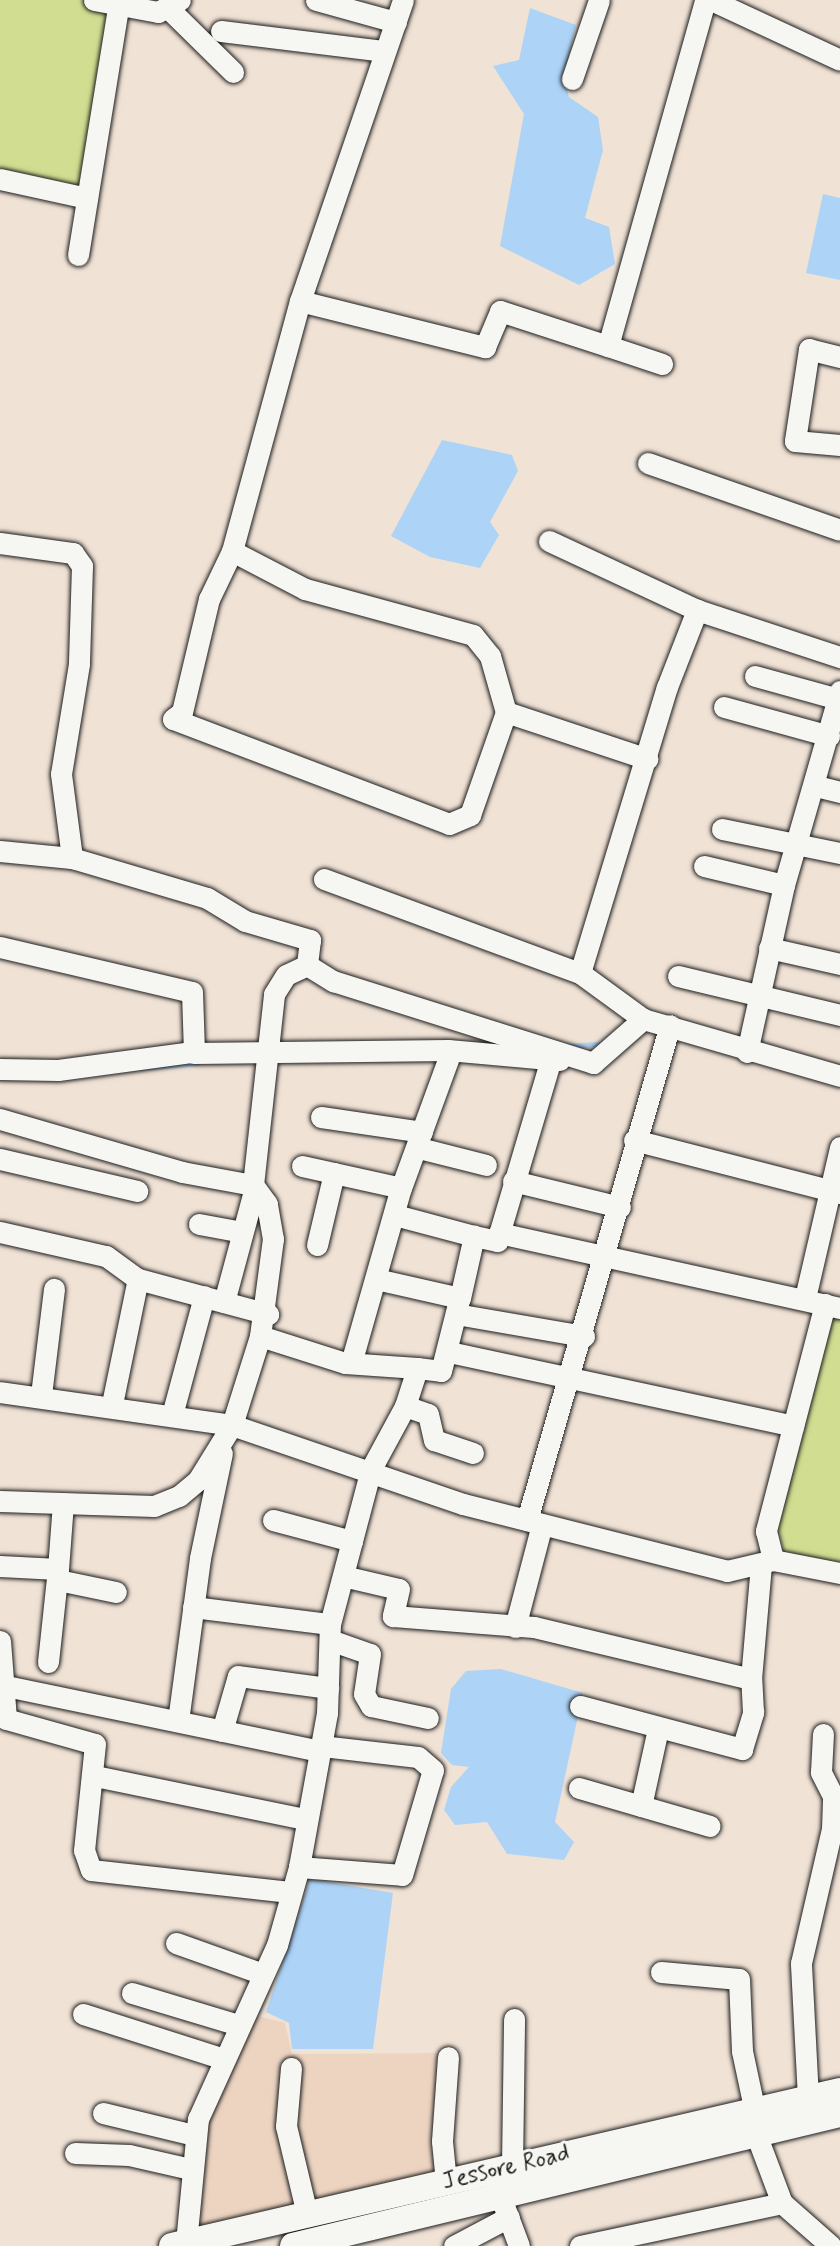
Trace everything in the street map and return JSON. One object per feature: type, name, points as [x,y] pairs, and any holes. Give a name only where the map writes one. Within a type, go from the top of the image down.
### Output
[{"type":"main road","name":"Jessore Road","points":[[179,2245],[446,2182],[503,2188],[755,2123],[808,2098],[840,2091]]},
{"type":"main road","points":[[755,2123],[840,2115]]},
{"type":"main road","points":[[293,2246],[503,2188]]},
{"type":"street","points":[[94,0],[118,7],[175,5],[233,72]]},
{"type":"street","points":[[316,0],[396,22]]},
{"type":"street","points":[[232,551],[305,589],[473,635],[490,656],[506,712],[470,815],[449,824],[173,719],[182,712],[209,599],[232,551],[300,301],[403,0]]},
{"type":"street","points":[[572,79],[599,0]]},
{"type":"street","points":[[608,346],[705,0]]},
{"type":"street","points":[[711,0],[840,60]]},
{"type":"street","points":[[78,256],[118,7]]},
{"type":"street","points":[[221,32],[386,51]]},
{"type":"street","points":[[0,179],[87,198]]},
{"type":"street","points":[[300,301],[485,347],[499,311],[662,364]]},
{"type":"street","points":[[840,357],[809,349],[795,441],[840,445]]},
{"type":"street","points":[[648,463],[840,530]]},
{"type":"street","points":[[549,541],[697,610],[840,657]]},
{"type":"street","points":[[0,542],[73,553],[82,566],[79,664],[60,783],[72,858]]},
{"type":"street","points":[[580,973],[697,610]]},
{"type":"street","points":[[747,1052],[784,885],[816,786],[839,701],[755,676]]},
{"type":"street","points":[[724,707],[829,736]]},
{"type":"street","points":[[506,712],[647,759]]},
{"type":"street","points":[[816,786],[840,792]]},
{"type":"street","points":[[722,829],[840,853]]},
{"type":"street","points":[[0,851],[72,858],[207,898],[245,920],[310,940],[307,965]]},
{"type":"street","points":[[704,866],[784,885]]},
{"type":"street","points":[[324,879],[580,973],[643,1019],[747,1052],[840,1076]]},
{"type":"street","points":[[0,947],[192,992],[191,1052]]},
{"type":"street","points":[[769,948],[840,964]]},
{"type":"street","points":[[307,965],[333,981],[533,1042],[554,1059],[593,1063]]},
{"type":"street","points":[[172,1415],[214,1299],[242,1232],[253,1188],[265,1053],[274,994],[286,975],[307,965]]},
{"type":"street","points":[[678,975],[840,1015]]},
{"type":"street","points":[[0,1069],[58,1070],[163,1060],[191,1052],[451,1051],[593,1063],[643,1019]]},
{"type":"street","points":[[514,1627],[535,1522],[571,1373],[620,1207],[634,1140],[670,1026]]},
{"type":"street","points":[[351,1363],[401,1188],[451,1051]]},
{"type":"street","points":[[395,1215],[497,1241],[513,1181],[554,1059]]},
{"type":"street","points":[[321,1116],[420,1140],[486,1165]]},
{"type":"street","points":[[0,1119],[182,1172],[253,1188],[267,1205],[273,1240],[268,1314],[229,1430],[193,1607],[178,1721]]},
{"type":"street","points":[[634,1140],[835,1192]]},
{"type":"street","points":[[580,1706],[741,1749],[753,1712],[751,1679],[767,1563],[766,1531],[823,1303],[840,1147]]},
{"type":"street","points":[[0,1159],[137,1191]]},
{"type":"street","points":[[302,1166],[401,1188]]},
{"type":"street","points":[[317,1245],[334,1173]]},
{"type":"street","points":[[513,1181],[620,1207]]},
{"type":"street","points":[[199,1224],[242,1232]]},
{"type":"street","points":[[0,1232],[106,1256],[138,1279],[268,1314]]},
{"type":"street","points":[[499,1233],[607,1252],[823,1303]]},
{"type":"street","points":[[260,1336],[351,1363],[441,1371],[449,1352],[474,1236]]},
{"type":"street","points":[[112,1404],[138,1279]]},
{"type":"street","points":[[376,1279],[458,1306],[584,1336]]},
{"type":"street","points":[[41,1395],[54,1289]]},
{"type":"street","points":[[449,1352],[571,1373],[793,1426]]},
{"type":"street","points":[[179,2245],[194,2135],[224,2059],[263,1974],[299,1867],[328,1688],[330,1632],[371,1469],[405,1406],[417,1368]]},
{"type":"street","points":[[0,1392],[112,1404],[172,1415],[371,1469],[535,1522],[727,1571],[767,1563],[840,1573]]},
{"type":"street","points":[[405,1406],[428,1414],[434,1440],[473,1452]]},
{"type":"street","points":[[0,1501],[154,1506],[179,1496],[198,1480],[229,1430]]},
{"type":"street","points":[[48,1662],[63,1503]]},
{"type":"street","points":[[273,1520],[352,1541]]},
{"type":"street","points":[[0,1566],[58,1575],[116,1592]]},
{"type":"street","points":[[343,1576],[399,1590],[393,1616],[514,1627],[751,1679]]},
{"type":"street","points":[[193,1607],[330,1632],[370,1654],[364,1694],[371,1706],[428,1718]]},
{"type":"street","points":[[0,1642],[6,1686],[6,1719],[93,1739],[95,1776],[84,1850],[91,1870],[290,1892]]},
{"type":"street","points":[[222,1731],[238,1676],[328,1688]]},
{"type":"street","points":[[6,1686],[222,1731],[320,1748],[418,1757],[433,1770],[402,1875],[299,1867]]},
{"type":"street","points":[[641,1806],[658,1729]]},
{"type":"street","points":[[808,2098],[801,1963],[832,1829],[833,1796],[821,1772],[823,1734]]},
{"type":"street","points":[[95,1776],[306,1819]]},
{"type":"street","points":[[579,1788],[710,1826]]},
{"type":"street","points":[[176,1943],[263,1974]]},
{"type":"street","points":[[661,1972],[739,1979],[742,2051],[755,2123],[782,2203],[818,2242]]},
{"type":"street","points":[[132,1993],[239,2025]]},
{"type":"street","points":[[83,2014],[224,2059]]},
{"type":"street","points":[[514,2019],[503,2188],[519,2246]]},
{"type":"street","points":[[446,2182],[442,2141],[449,2057]]},
{"type":"street","points":[[291,2068],[286,2126],[307,2214]]},
{"type":"street","points":[[103,2113],[194,2135]]},
{"type":"street","points":[[75,2153],[129,2155],[190,2169]]},
{"type":"street","points":[[454,2246],[503,2188]]},
{"type":"street","points":[[580,2246],[782,2203]]},
{"type":"shaded area","points":[[249,2014],[285,2023],[292,2054],[440,2053],[438,2178],[195,2231],[198,2136]]},
{"type":"green space","points":[[0,0],[81,0],[115,9],[87,198],[0,179]]},
{"type":"green space","points":[[826,1313],[840,1316],[840,1563],[785,1553],[778,1528]]},
{"type":"water","points":[[530,8],[576,25],[564,77],[569,97],[598,117],[603,150],[585,218],[609,227],[615,264],[579,285],[500,246],[524,114],[493,66],[519,60]]},
{"type":"water","points":[[823,194],[840,198],[840,280],[806,273]]},
{"type":"water","points":[[442,440],[512,455],[518,471],[490,522],[499,535],[480,568],[430,557],[391,536]]},
{"type":"water","points":[[501,1669],[583,1693],[555,1822],[574,1842],[564,1860],[507,1854],[487,1822],[455,1825],[444,1810],[451,1787],[469,1767],[452,1765],[441,1753],[451,1689],[466,1671]]},
{"type":"water","points":[[310,1879],[393,1893],[373,2049],[292,2049],[289,2023],[266,2012]]},
{"type":"waterway","points":[[569,1046],[597,1044]]},
{"type":"waterway","points":[[141,1068],[198,1063]]}]
